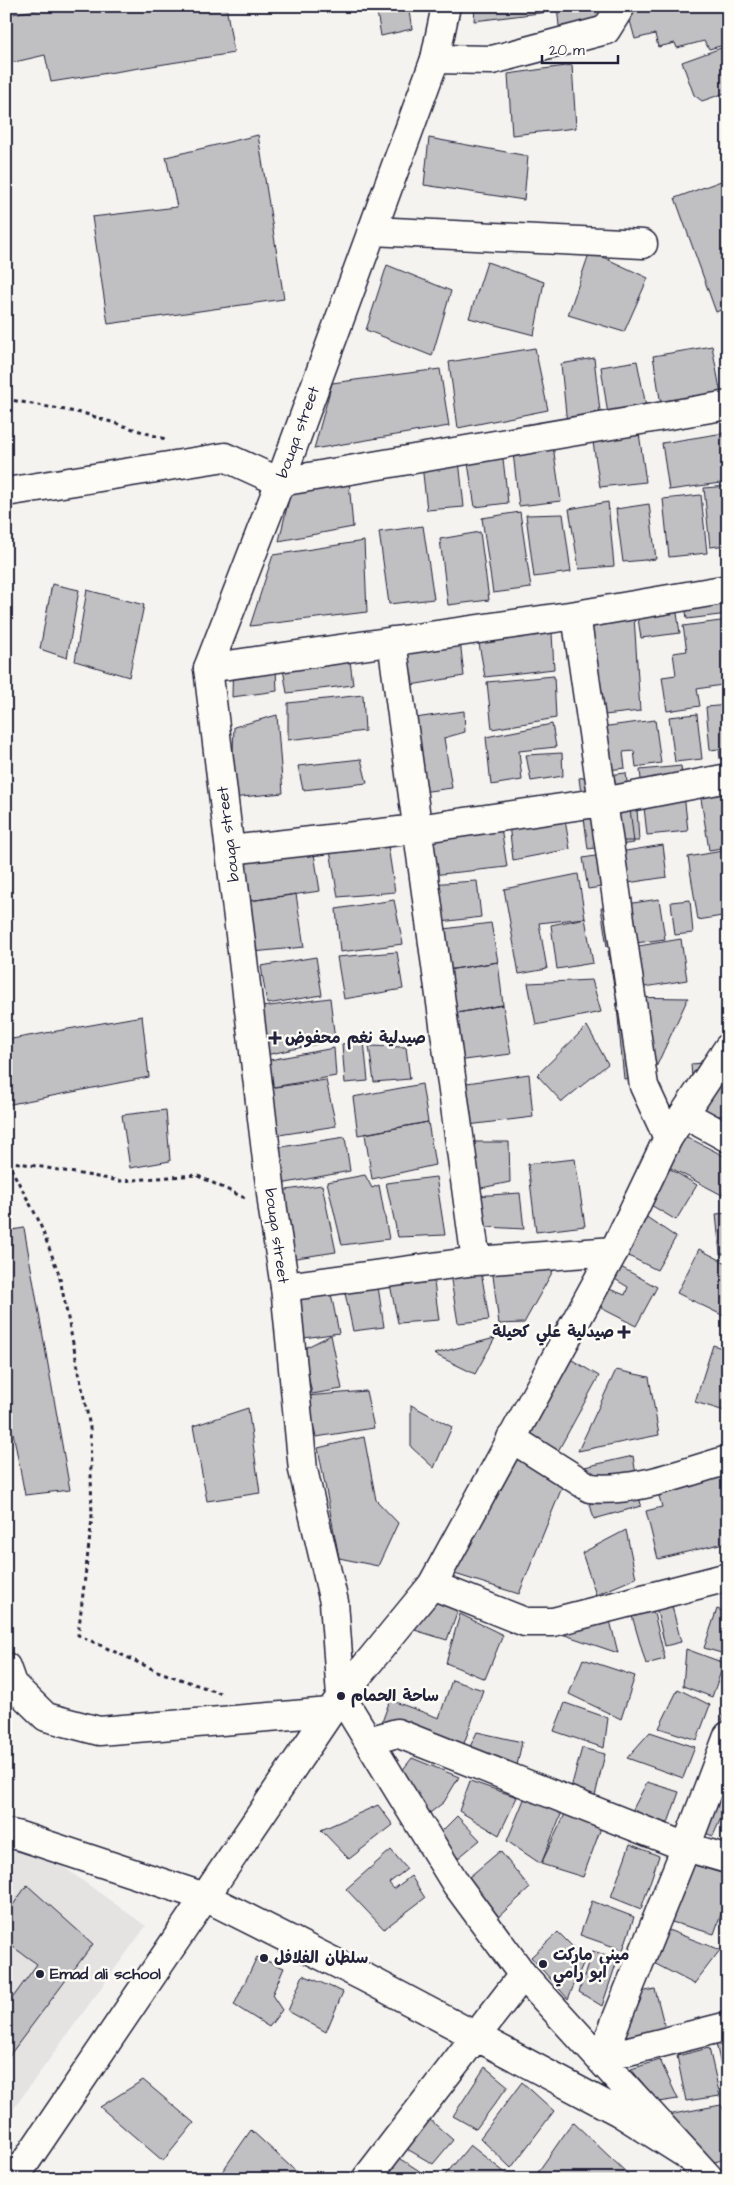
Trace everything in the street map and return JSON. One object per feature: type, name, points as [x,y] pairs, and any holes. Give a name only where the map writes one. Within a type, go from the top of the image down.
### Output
[{"type":"street","name":"bouqa street","points":[[336,1704],[334,1602],[303,1470],[285,1287],[273,1210],[208,668],[280,482],[435,59],[446,6]]},
{"type":"street","points":[[435,59],[492,60],[606,30],[621,6]]},
{"type":"street","points":[[372,231],[643,244]]},
{"type":"street","points":[[6,492],[225,457],[280,482],[728,405]]},
{"type":"street","points":[[208,668],[576,615],[728,589]]},
{"type":"street","points":[[576,615],[644,1086],[668,1138]]},
{"type":"street","points":[[392,641],[476,1261]]},
{"type":"street","points":[[230,850],[417,829],[603,802],[728,778]]},
{"type":"street","points":[[14,2179],[336,1704],[432,1585],[614,1251],[668,1138],[684,1114],[718,1078],[728,1048]]},
{"type":"street","points":[[684,1114],[728,1138]]},
{"type":"street","points":[[285,1287],[476,1261],[614,1251]]},
{"type":"street","points":[[511,1438],[562,1472],[590,1488],[596,1489],[622,1489],[728,1460]]},
{"type":"street","points":[[432,1585],[525,1622],[553,1622],[728,1577]]},
{"type":"street","points":[[6,1666],[12,1684],[46,1717],[99,1731],[336,1704]]},
{"type":"street","points":[[336,1704],[368,1741],[456,1884],[524,1976],[710,2179]]},
{"type":"street","points":[[368,1741],[397,1733],[686,1847],[728,1860]]},
{"type":"street","points":[[601,2058],[686,1847],[728,1736]]},
{"type":"street","points":[[6,1833],[205,1897],[364,1977],[619,2112],[687,2155]]},
{"type":"street","points":[[366,2179],[524,1976]]},
{"type":"street","points":[[601,2058],[728,2026]]},
{"type":"path","points":[[6,400],[86,414],[169,440]]},
{"type":"path","points":[[7,1160],[120,1181],[196,1176],[273,1210]]},
{"type":"path","points":[[7,1160],[38,1219],[59,1274],[90,1427],[92,1519],[78,1635],[157,1671],[228,1696]]},
{"type":"shaded area","points":[[6,1826],[146,1926],[6,2119]]},
{"type":"building","points":[[61,6],[226,6],[234,53],[51,82],[45,55],[6,64],[6,15]]},
{"type":"building","points":[[376,6],[408,6],[412,29],[381,36]]},
{"type":"building","points":[[475,6],[549,6],[548,12],[474,21]]},
{"type":"building","points":[[557,6],[600,6],[601,22],[559,26]]},
{"type":"building","points":[[626,6],[652,6],[653,8],[661,6],[724,6],[728,19],[728,44],[709,49],[704,41],[677,48],[675,43],[658,47],[655,34],[635,39]]},
{"type":"building","points":[[721,48],[725,59],[728,58],[728,92],[702,101],[694,95],[682,62]]},
{"type":"building","points":[[572,65],[576,128],[512,135],[508,74]]},
{"type":"building","points":[[258,135],[284,299],[108,324],[92,217],[177,207],[166,157]]},
{"type":"building","points":[[429,138],[528,156],[524,200],[424,185]]},
{"type":"building","points":[[721,181],[728,200],[728,307],[716,312],[675,198]]},
{"type":"building","points":[[590,251],[648,278],[624,332],[568,315]]},
{"type":"building","points":[[487,262],[544,282],[534,335],[469,318]]},
{"type":"building","points":[[387,265],[451,291],[432,356],[366,330]]},
{"type":"building","points":[[712,346],[722,400],[662,411],[653,356]]},
{"type":"building","points":[[535,348],[548,410],[458,428],[449,362]]},
{"type":"building","points":[[594,358],[601,420],[567,424],[561,364]]},
{"type":"building","points":[[637,361],[647,411],[608,415],[601,367]]},
{"type":"building","points":[[440,369],[449,426],[314,449],[332,383]]},
{"type":"building","points":[[638,426],[646,482],[600,487],[592,436]]},
{"type":"building","points":[[724,433],[728,457],[728,482],[669,490],[662,443]]},
{"type":"building","points":[[553,446],[561,501],[519,506],[513,452]]},
{"type":"building","points":[[502,450],[508,503],[475,507],[467,457]]},
{"type":"building","points":[[459,460],[464,507],[427,510],[422,465]]},
{"type":"building","points":[[349,482],[353,527],[279,541],[291,490]]},
{"type":"building","points":[[728,486],[728,545],[710,547],[704,488]]},
{"type":"building","points":[[701,495],[707,553],[669,557],[663,499]]},
{"type":"building","points":[[608,502],[614,566],[579,569],[569,509]]},
{"type":"building","points":[[649,504],[656,559],[623,562],[616,509]]},
{"type":"building","points":[[520,512],[531,588],[493,593],[482,518]]},
{"type":"building","points":[[563,514],[571,572],[534,577],[526,515]]},
{"type":"building","points":[[423,526],[434,599],[389,604],[379,532]]},
{"type":"building","points":[[480,532],[489,600],[448,605],[440,539]]},
{"type":"building","points":[[364,541],[367,612],[250,626],[273,555]]},
{"type":"building","points":[[52,584],[79,590],[67,658],[40,649]]},
{"type":"building","points":[[724,584],[728,614],[687,619],[683,589]]},
{"type":"building","points":[[673,587],[680,633],[641,638],[634,593]]},
{"type":"building","points":[[87,590],[144,605],[129,677],[75,661]]},
{"type":"building","points":[[551,615],[554,669],[485,677],[476,627]]},
{"type":"building","points":[[634,616],[640,711],[587,717],[572,625]]},
{"type":"building","points":[[728,620],[728,684],[697,689],[700,706],[667,711],[662,677],[676,675],[673,653],[687,651],[683,626]]},
{"type":"building","points":[[458,622],[464,676],[405,686],[399,636]]},
{"type":"building","points":[[347,636],[353,685],[287,693],[279,645]]},
{"type":"building","points":[[275,647],[277,691],[232,697],[233,653]]},
{"type":"building","points":[[554,676],[556,718],[492,729],[487,682]]},
{"type":"building","points":[[363,695],[365,731],[288,740],[288,703]]},
{"type":"building","points":[[728,705],[728,759],[720,759],[719,749],[710,750],[706,707]]},
{"type":"building","points":[[464,711],[465,732],[444,738],[452,788],[413,793],[401,720]]},
{"type":"building","points":[[697,714],[702,759],[675,762],[669,717]]},
{"type":"building","points":[[277,715],[283,793],[231,798],[234,727]]},
{"type":"building","points":[[655,720],[661,763],[636,767],[634,751],[623,752],[625,768],[591,772],[585,729]]},
{"type":"building","points":[[552,724],[556,747],[519,751],[522,780],[491,785],[486,737]]},
{"type":"building","points":[[562,753],[563,776],[531,781],[526,755]]},
{"type":"building","points":[[361,759],[367,783],[303,790],[298,766]]},
{"type":"building","points":[[681,766],[688,831],[647,835],[640,770]]},
{"type":"building","points":[[728,768],[728,847],[709,850],[697,773]]},
{"type":"building","points":[[626,773],[634,843],[588,849],[579,778]]},
{"type":"building","points":[[636,791],[639,841],[608,841],[597,794]]},
{"type":"building","points":[[561,797],[570,849],[513,860],[507,806]]},
{"type":"building","points":[[498,807],[507,867],[432,875],[419,820]]},
{"type":"building","points":[[385,826],[395,892],[338,897],[327,833]]},
{"type":"building","points":[[312,841],[320,891],[242,902],[232,853]]},
{"type":"building","points":[[663,845],[667,877],[588,889],[583,858]]},
{"type":"building","points":[[728,850],[728,915],[698,920],[688,857]]},
{"type":"building","points":[[578,874],[585,918],[539,923],[547,969],[519,974],[504,889]]},
{"type":"building","points":[[477,881],[481,917],[433,923],[427,884]]},
{"type":"building","points":[[296,894],[304,947],[253,952],[242,902]]},
{"type":"building","points":[[659,899],[665,939],[607,947],[601,908]]},
{"type":"building","points":[[394,900],[403,944],[340,952],[336,909]]},
{"type":"building","points":[[690,900],[693,933],[675,935],[671,902]]},
{"type":"building","points":[[585,918],[593,963],[557,969],[551,925]]},
{"type":"building","points":[[491,923],[498,962],[441,971],[436,930]]},
{"type":"building","points":[[681,939],[687,980],[615,992],[608,951]]},
{"type":"building","points":[[397,952],[403,989],[344,999],[337,957]]},
{"type":"building","points":[[316,957],[322,995],[267,1004],[261,966]]},
{"type":"building","points":[[498,962],[503,1005],[451,1014],[441,971]]},
{"type":"building","points":[[592,980],[601,1012],[536,1025],[528,983]]},
{"type":"building","points":[[616,997],[688,998],[651,1078],[624,1079]]},
{"type":"building","points":[[330,998],[335,1040],[266,1055],[254,1008]]},
{"type":"building","points":[[503,1005],[511,1054],[457,1061],[451,1014]]},
{"type":"building","points":[[142,1016],[149,1077],[6,1105],[6,1040]]},
{"type":"building","points":[[587,1026],[608,1064],[562,1102],[537,1075]]},
{"type":"building","points":[[364,1041],[368,1081],[345,1083],[342,1044]]},
{"type":"building","points":[[369,1046],[406,1047],[410,1079],[374,1082]]},
{"type":"building","points":[[334,1048],[336,1076],[268,1088],[264,1061]]},
{"type":"building","points":[[728,1061],[728,1115],[695,1118],[691,1064]]},
{"type":"building","points":[[529,1074],[533,1117],[468,1125],[460,1084]]},
{"type":"building","points":[[326,1080],[336,1126],[273,1136],[268,1088]]},
{"type":"building","points":[[422,1084],[428,1122],[358,1135],[353,1097]]},
{"type":"building","points":[[166,1110],[170,1161],[130,1168],[122,1115]]},
{"type":"building","points":[[428,1122],[435,1165],[372,1179],[365,1134]]},
{"type":"building","points":[[685,1136],[728,1158],[728,1183],[722,1195],[669,1167]]},
{"type":"building","points":[[345,1137],[350,1171],[281,1184],[275,1148]]},
{"type":"building","points":[[467,1142],[509,1142],[510,1182],[472,1190]]},
{"type":"building","points":[[575,1159],[585,1226],[536,1232],[528,1164]]},
{"type":"building","points":[[655,1160],[697,1185],[676,1220],[634,1195]]},
{"type":"building","points":[[365,1175],[372,1188],[379,1185],[389,1239],[342,1245],[327,1182]]},
{"type":"building","points":[[436,1177],[445,1235],[398,1237],[386,1183]]},
{"type":"building","points":[[322,1185],[336,1252],[290,1259],[279,1191]]},
{"type":"building","points":[[520,1193],[524,1229],[486,1227],[475,1196]]},
{"type":"building","points":[[629,1205],[676,1237],[657,1270],[610,1247]]},
{"type":"building","points":[[728,1213],[728,1254],[720,1254],[716,1214]]},
{"type":"building","points":[[24,1228],[70,1490],[25,1495],[6,1396],[6,1231]]},
{"type":"building","points":[[699,1249],[728,1264],[728,1318],[677,1293]]},
{"type":"building","points":[[491,1259],[559,1260],[524,1323],[499,1324]]},
{"type":"building","points":[[480,1265],[489,1320],[458,1323],[449,1268]]},
{"type":"building","points":[[619,1266],[657,1287],[636,1326],[601,1308],[609,1289],[625,1295],[628,1287],[613,1278]]},
{"type":"building","points":[[432,1267],[439,1320],[398,1323],[387,1270]]},
{"type":"building","points":[[376,1273],[384,1327],[353,1331],[341,1274]]},
{"type":"building","points":[[327,1274],[339,1333],[304,1338],[294,1281]]},
{"type":"building","points":[[331,1335],[342,1389],[312,1394],[303,1349]]},
{"type":"building","points":[[495,1338],[475,1374],[434,1354]]},
{"type":"building","points":[[713,1345],[728,1350],[728,1412],[695,1402]]},
{"type":"building","points":[[557,1351],[599,1376],[558,1451],[510,1427]]},
{"type":"building","points":[[616,1370],[649,1377],[659,1435],[578,1451]]},
{"type":"building","points":[[366,1391],[374,1428],[316,1437],[306,1396]]},
{"type":"building","points":[[411,1405],[452,1427],[434,1468],[411,1447]]},
{"type":"building","points":[[248,1408],[260,1493],[207,1501],[193,1426]]},
{"type":"building","points":[[364,1437],[376,1500],[398,1523],[378,1566],[339,1558],[318,1448]]},
{"type":"building","points":[[507,1449],[567,1475],[519,1594],[445,1571]]},
{"type":"building","points":[[633,1456],[641,1506],[594,1519],[580,1468]]},
{"type":"building","points":[[711,1459],[716,1478],[723,1477],[728,1494],[728,1542],[658,1559],[646,1511],[662,1507],[653,1474]]},
{"type":"building","points":[[626,1530],[636,1578],[596,1595],[582,1553]]},
{"type":"building","points":[[421,1592],[460,1604],[447,1640],[408,1628]]},
{"type":"building","points":[[669,1594],[681,1642],[665,1646],[654,1598]]},
{"type":"building","points":[[652,1605],[665,1659],[646,1664],[630,1609]]},
{"type":"building","points":[[607,1608],[618,1653],[559,1633]]},
{"type":"building","points":[[717,1609],[728,1613],[728,1655],[704,1648]]},
{"type":"building","points":[[460,1614],[503,1635],[485,1679],[446,1663]]},
{"type":"building","points":[[686,1649],[724,1663],[712,1697],[683,1686]]},
{"type":"building","points":[[583,1659],[635,1676],[621,1719],[569,1694]]},
{"type":"building","points":[[452,1680],[483,1690],[462,1749],[382,1722],[390,1700],[439,1718]]},
{"type":"building","points":[[678,1689],[710,1705],[697,1740],[659,1728]]},
{"type":"building","points":[[565,1703],[608,1718],[604,1748],[554,1731]]},
{"type":"building","points":[[728,1704],[728,1723],[722,1720]]},
{"type":"building","points":[[477,1732],[522,1742],[516,1770],[467,1753]]},
{"type":"building","points":[[650,1732],[695,1747],[683,1778],[627,1758]]},
{"type":"building","points":[[582,1748],[605,1754],[595,1796],[571,1788]]},
{"type":"building","points":[[412,1758],[459,1777],[444,1802],[426,1816],[398,1776]]},
{"type":"building","points":[[470,1781],[517,1797],[499,1835],[459,1811]]},
{"type":"building","points":[[647,1782],[679,1792],[668,1823],[631,1813]]},
{"type":"building","points":[[704,1783],[728,1793],[728,1802],[713,1836],[689,1827]]},
{"type":"building","points":[[525,1797],[564,1807],[541,1864],[507,1841]]},
{"type":"building","points":[[378,1805],[393,1825],[349,1859],[321,1830]]},
{"type":"building","points":[[565,1814],[602,1825],[583,1877],[541,1864]]},
{"type":"building","points":[[457,1816],[480,1840],[451,1864],[434,1839]]},
{"type":"building","points":[[630,1844],[659,1856],[641,1909],[611,1897]]},
{"type":"building","points":[[391,1850],[407,1869],[389,1883],[394,1889],[411,1876],[425,1898],[384,1929],[346,1889]]},
{"type":"building","points":[[500,1851],[530,1888],[496,1919],[462,1883]]},
{"type":"building","points":[[684,1862],[728,1875],[728,1895],[714,1934],[661,1919]]},
{"type":"building","points":[[27,1885],[93,1944],[9,2056],[6,2054],[6,2007],[37,1964],[6,1942],[6,1915]]},
{"type":"building","points":[[592,1901],[634,1917],[623,1950],[580,1935]]},
{"type":"building","points":[[658,1926],[720,1950],[694,1984],[648,1960]]},
{"type":"building","points":[[558,1932],[585,1959],[568,1999],[531,1957]]},
{"type":"building","points":[[592,1951],[618,1958],[602,2006],[579,1992]]},
{"type":"building","points":[[257,1957],[284,1968],[272,1995],[282,2010],[269,2027],[234,2005]]},
{"type":"building","points":[[303,1975],[343,1992],[326,2032],[288,2011]]},
{"type":"building","points":[[655,1989],[665,2028],[615,2046],[632,1994]]},
{"type":"building","points":[[728,2041],[728,2084],[725,2084],[716,2043]]},
{"type":"building","points":[[709,2048],[720,2096],[686,2101],[677,2056]]},
{"type":"building","points":[[660,2060],[678,2099],[658,2102],[631,2069]]},
{"type":"building","points":[[485,2067],[508,2086],[476,2129],[453,2116]]},
{"type":"building","points":[[143,2080],[194,2123],[163,2161],[100,2107]]},
{"type":"building","points":[[522,2082],[554,2111],[511,2168],[480,2138]]},
{"type":"building","points":[[721,2105],[728,2118],[728,2158],[715,2162],[668,2115]]},
{"type":"building","points":[[428,2118],[453,2140],[433,2164],[407,2149]]},
{"type":"building","points":[[573,2122],[629,2175],[625,2179],[544,2179],[538,2172]]},
{"type":"building","points":[[251,2130],[304,2179],[217,2179]]},
{"type":"building","points":[[470,2145],[513,2179],[442,2179]]},
{"type":"building","points":[[398,2157],[424,2174],[420,2179],[383,2179]]},
{"type":"place","name":"صيدلية نغم محفوض","points":[[275,1038]]},
{"type":"place","name":"صيدلية علي كحيلة","points":[[624,1332]]},
{"type":"place","name":"ساحة الحمام","points":[[341,1696]]},
{"type":"place","name":"سلطان الفلافل","points":[[264,1958]]},
{"type":"place","name":"ميني ماركت ابو رامي","points":[[543,1964]]},
{"type":"place","name":"Emad ali school","points":[[40,1974]]}]
